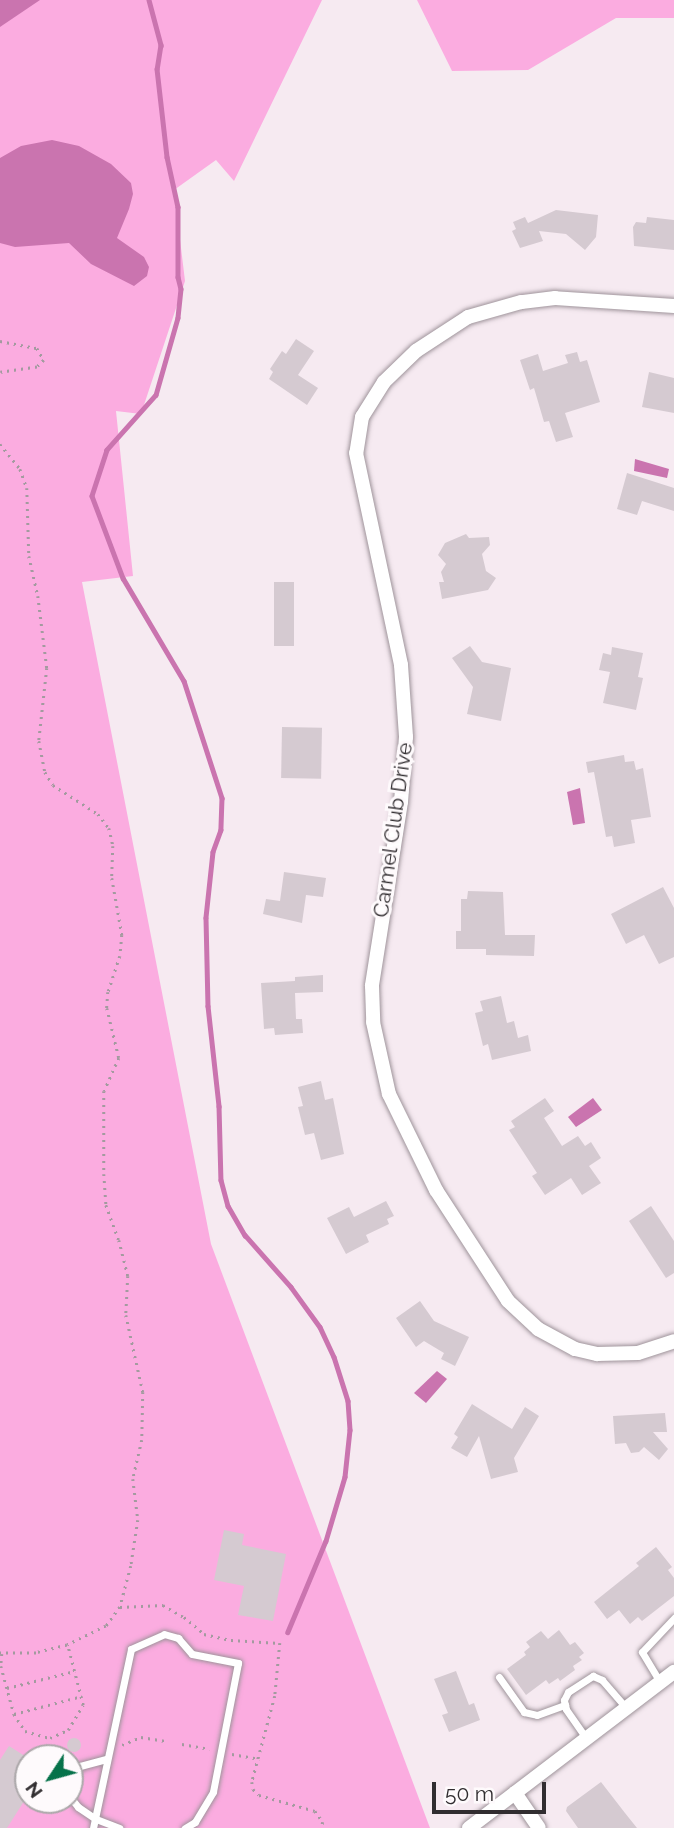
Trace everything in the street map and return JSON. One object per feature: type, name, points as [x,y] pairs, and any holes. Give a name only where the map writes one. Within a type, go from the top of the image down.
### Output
[{"type":"street","name":"Carmel Club Drive","points":[[674,306],[555,298],[521,302],[468,317],[416,351],[384,382],[362,417],[356,453],[401,665],[406,737],[401,802],[372,986],[379,1059],[389,1094],[436,1190],[509,1301],[538,1329],[559,1343],[597,1354],[639,1353],[674,1341]]},
{"type":"street","points":[[470,1828],[674,1672]]},
{"type":"street","points":[[514,1793],[539,1828]]},
{"type":"lane","points":[[661,1683],[642,1652],[674,1618]]},
{"type":"lane","points":[[93,1828],[131,1648],[164,1634],[178,1638],[192,1654],[238,1662],[213,1792],[195,1822],[186,1828]]},
{"type":"lane","points":[[587,1739],[565,1705],[568,1692],[593,1676],[602,1680],[627,1709]]},
{"type":"lane","points":[[499,1677],[524,1712],[537,1715],[565,1705]]},
{"type":"lane","points":[[84,1765],[107,1759]]},
{"type":"lane","points":[[84,1809],[96,1819],[119,1828]]},
{"type":"path","points":[[0,341],[37,348],[44,360],[37,367],[0,372]]},
{"type":"path","points":[[0,444],[20,469],[27,488],[29,556],[38,596],[47,667],[39,741],[45,772],[53,785],[98,814],[109,828],[113,846],[112,878],[122,935],[120,956],[108,992],[107,1008],[119,1058],[104,1091],[105,1195],[128,1276],[127,1324],[143,1392],[142,1440],[133,1479],[138,1520],[131,1566],[120,1606],[106,1626],[67,1645],[36,1653],[1,1654],[1,1667],[14,1714],[25,1731],[50,1738],[61,1734],[73,1725],[83,1705],[67,1645]]},
{"type":"path","points":[[120,1606],[163,1605],[184,1617],[204,1634],[231,1640],[280,1643],[275,1696],[252,1782],[259,1795],[315,1811],[323,1822],[321,1828]]},
{"type":"path","points":[[6,1688],[75,1671]]},
{"type":"path","points":[[14,1714],[82,1696]]},
{"type":"path","points":[[119,1746],[141,1737],[166,1741]]},
{"type":"path","points":[[182,1744],[213,1750]]},
{"type":"path","points":[[229,1753],[260,1759]]},
{"type":"shaded area","points":[[0,0],[322,0],[234,181],[216,160],[174,190],[185,281],[141,414],[116,411],[133,576],[82,582],[211,1244],[430,1828],[0,1828]]},
{"type":"shaded area","points":[[0,0],[40,0],[0,27]]},
{"type":"shaded area","points":[[417,0],[674,0],[674,18],[616,18],[528,70],[452,71]]},
{"type":"shaded area","points":[[52,140],[79,146],[111,164],[131,183],[133,194],[117,238],[144,257],[149,267],[147,276],[134,286],[91,264],[69,243],[15,247],[0,243],[0,158],[21,146]]},
{"type":"shaded area","points":[[635,459],[669,469],[667,478],[634,471]]},
{"type":"shaded area","points":[[580,788],[585,823],[573,825],[567,792]]},
{"type":"shaded area","points":[[593,1098],[602,1110],[576,1127],[568,1117]]},
{"type":"shaded area","points":[[437,1371],[447,1379],[426,1403],[414,1393]]},
{"type":"building","points":[[556,210],[598,215],[596,237],[585,250],[566,234],[539,231],[543,241],[520,248],[512,231],[516,229],[513,222],[525,217],[528,223]]},
{"type":"building","points":[[647,217],[674,220],[674,250],[634,246],[633,227],[636,222],[646,223]]},
{"type":"building","points":[[296,339],[314,351],[298,375],[318,388],[307,405],[269,379],[273,372],[270,369],[282,351],[286,354]]},
{"type":"building","points":[[577,352],[580,362],[587,360],[600,402],[565,413],[573,437],[556,442],[549,421],[544,422],[534,388],[530,390],[520,360],[538,354],[543,371],[568,363],[565,355]]},
{"type":"building","points":[[649,372],[674,378],[674,413],[642,407]]},
{"type":"building","points":[[627,473],[674,488],[674,511],[642,501],[637,515],[617,509]]},
{"type":"building","points":[[466,534],[469,538],[489,537],[490,545],[482,554],[486,571],[496,578],[488,590],[442,599],[439,582],[444,582],[441,572],[446,564],[438,555],[445,543]]},
{"type":"building","points":[[274,582],[294,582],[294,646],[274,646]]},
{"type":"building","points":[[470,646],[482,662],[511,668],[501,721],[467,714],[473,687],[452,658]]},
{"type":"building","points":[[612,647],[643,653],[638,677],[643,678],[636,710],[603,703],[610,672],[599,670],[603,653],[611,655]]},
{"type":"building","points":[[282,727],[322,728],[321,779],[281,778]]},
{"type":"building","points":[[624,755],[625,762],[634,761],[636,770],[643,768],[651,817],[631,820],[635,843],[614,847],[612,836],[606,837],[594,772],[588,773],[586,762]]},
{"type":"building","points":[[284,872],[326,878],[323,897],[306,895],[302,923],[263,914],[266,899],[280,901]]},
{"type":"building","points":[[663,887],[674,908],[674,957],[659,964],[644,935],[626,944],[611,914]]},
{"type":"building","points":[[468,891],[503,892],[505,935],[535,935],[534,956],[486,955],[486,949],[456,949],[456,931],[461,931],[461,899],[467,899]]},
{"type":"building","points":[[323,975],[323,992],[295,993],[296,1019],[302,1019],[303,1033],[275,1035],[274,1028],[264,1029],[261,983],[295,981],[295,977]]},
{"type":"building","points":[[501,996],[507,1023],[514,1021],[518,1038],[528,1035],[531,1051],[492,1060],[488,1044],[483,1046],[475,1013],[483,1011],[480,1001]]},
{"type":"building","points":[[321,1081],[325,1100],[333,1098],[344,1154],[321,1160],[314,1133],[305,1135],[298,1107],[303,1106],[298,1087]]},
{"type":"building","points":[[545,1098],[554,1111],[544,1118],[562,1146],[578,1136],[585,1146],[591,1142],[601,1158],[589,1166],[601,1183],[582,1195],[571,1178],[545,1195],[532,1176],[537,1173],[509,1130],[515,1127],[511,1121]]},
{"type":"building","points":[[386,1201],[394,1216],[387,1219],[389,1224],[366,1235],[369,1242],[346,1254],[327,1218],[349,1207],[354,1217]]},
{"type":"building","points":[[651,1206],[674,1241],[674,1273],[666,1278],[629,1221]]},
{"type":"building","points":[[420,1301],[434,1321],[469,1337],[455,1366],[441,1359],[444,1353],[424,1341],[416,1347],[396,1318]]},
{"type":"building","points":[[472,1404],[512,1429],[525,1407],[539,1416],[514,1458],[518,1472],[491,1479],[479,1436],[467,1457],[451,1448],[458,1437],[454,1434]]},
{"type":"building","points":[[665,1413],[667,1432],[653,1432],[668,1449],[659,1460],[644,1447],[639,1452],[631,1453],[626,1443],[615,1444],[613,1416]]},
{"type":"building","points":[[224,1530],[244,1534],[242,1545],[286,1554],[273,1621],[238,1615],[244,1586],[214,1580]]},
{"type":"building","points":[[656,1547],[672,1567],[668,1570],[674,1578],[674,1596],[642,1621],[638,1617],[630,1624],[619,1610],[607,1619],[594,1602],[639,1566],[636,1563]]},
{"type":"building","points":[[559,1630],[570,1645],[575,1642],[584,1653],[579,1657],[582,1660],[573,1666],[575,1670],[560,1681],[558,1678],[549,1684],[546,1680],[526,1695],[507,1669],[526,1655],[524,1652],[530,1647],[526,1642],[541,1631],[548,1639]]},
{"type":"building","points":[[456,1671],[469,1705],[474,1703],[480,1720],[449,1732],[442,1715],[448,1713],[434,1679]]},
{"type":"building","points":[[71,1738],[77,1738],[81,1742],[67,1744]]},
{"type":"building","points":[[9,1746],[14,1749],[16,1814],[7,1828],[0,1828],[0,1760]]},
{"type":"building","points":[[601,1782],[637,1828],[578,1828],[566,1811],[567,1807]]},
{"type":"waterway","points":[[149,0],[161,45],[157,69],[167,157],[178,207],[178,277],[181,289],[178,318],[156,395],[107,450],[92,496],[123,578],[184,681],[222,798],[221,830],[213,852],[206,918],[208,1006],[219,1106],[221,1180],[228,1206],[245,1235],[291,1287],[320,1327],[334,1357],[348,1401],[350,1430],[345,1477],[326,1541],[288,1632]]}]
